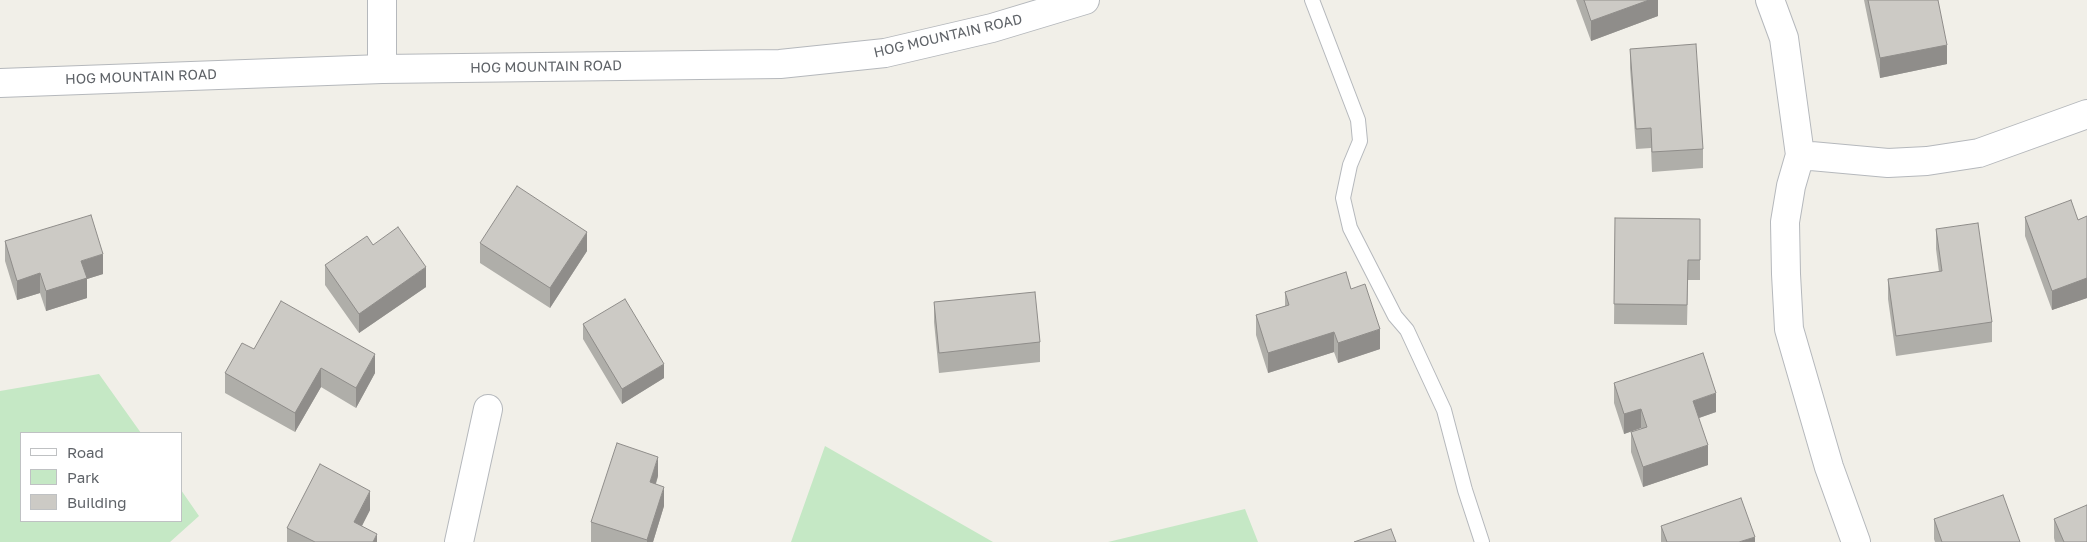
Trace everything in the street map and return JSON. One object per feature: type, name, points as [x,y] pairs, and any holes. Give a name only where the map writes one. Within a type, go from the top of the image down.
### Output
[{"type":"street","points":[[382,0],[382,69]]},
{"type":"street","name":"HOG MOUNTAIN ROAD","points":[[0,83],[382,69],[780,64],[885,53],[992,28],[1085,0]]},
{"type":"street","points":[[1770,0],[1784,38],[1800,155],[1791,186],[1785,222],[1789,329],[1829,467],[1856,542]]},
{"type":"street","points":[[1800,155],[1888,163],[1927,161],[1979,153],[2087,114]]},
{"type":"street","points":[[459,542],[488,409]]},
{"type":"lane","points":[[1312,0],[1358,120],[1360,141],[1350,165],[1343,198],[1350,228],[1395,316],[1407,330],[1444,410],[1465,490],[1482,542]]},
{"type":"green space","points":[[99,374],[140,432],[20,432],[20,522],[182,522],[182,491],[199,516],[170,542],[0,542],[0,391]]},
{"type":"green space","points":[[825,446],[993,542],[791,542]]},
{"type":"green space","points":[[1245,509],[1258,542],[1108,542]]},
{"type":"building","points":[[1584,0],[1649,0],[1591,21]]},
{"type":"building","points":[[1868,0],[1938,0],[1947,45],[1880,58]]},
{"type":"building","points":[[1696,44],[1703,149],[1652,152],[1651,128],[1636,129],[1630,49]]},
{"type":"building","points":[[517,186],[587,232],[550,288],[480,243]]},
{"type":"building","points":[[2071,200],[2078,220],[2087,216],[2087,278],[2052,291],[2025,217]]},
{"type":"building","points":[[91,215],[103,254],[81,261],[87,278],[46,291],[40,273],[17,281],[5,241]]},
{"type":"building","points":[[1615,218],[1700,219],[1700,260],[1688,260],[1687,305],[1614,304]]},
{"type":"building","points":[[1978,223],[1992,322],[1896,336],[1888,279],[1942,271],[1936,229]]},
{"type":"building","points":[[398,227],[426,267],[359,314],[325,265],[367,236],[373,245]]},
{"type":"building","points":[[1346,272],[1351,289],[1365,284],[1380,329],[1338,343],[1334,332],[1268,353],[1256,315],[1289,305],[1285,292]]},
{"type":"building","points":[[1035,292],[1040,342],[939,353],[934,302]]},
{"type":"building","points":[[625,299],[664,364],[622,389],[583,324]]},
{"type":"building","points":[[281,301],[375,354],[356,388],[321,368],[295,413],[225,373],[242,343],[254,349]]},
{"type":"building","points":[[1703,353],[1716,393],[1693,401],[1708,445],[1643,467],[1631,432],[1647,427],[1641,409],[1624,414],[1614,383]]},
{"type":"building","points":[[617,443],[658,457],[650,482],[664,487],[647,540],[591,522]]},
{"type":"building","points":[[320,464],[370,491],[354,522],[377,534],[373,542],[315,542],[287,528]]},
{"type":"building","points":[[2003,495],[2020,542],[1942,542],[1934,519]]},
{"type":"building","points":[[1741,498],[1755,537],[1739,542],[1667,542],[1661,526]]},
{"type":"building","points":[[2087,505],[2087,542],[2064,542],[2054,519]]},
{"type":"building","points":[[1391,529],[1396,542],[1354,542]]}]
